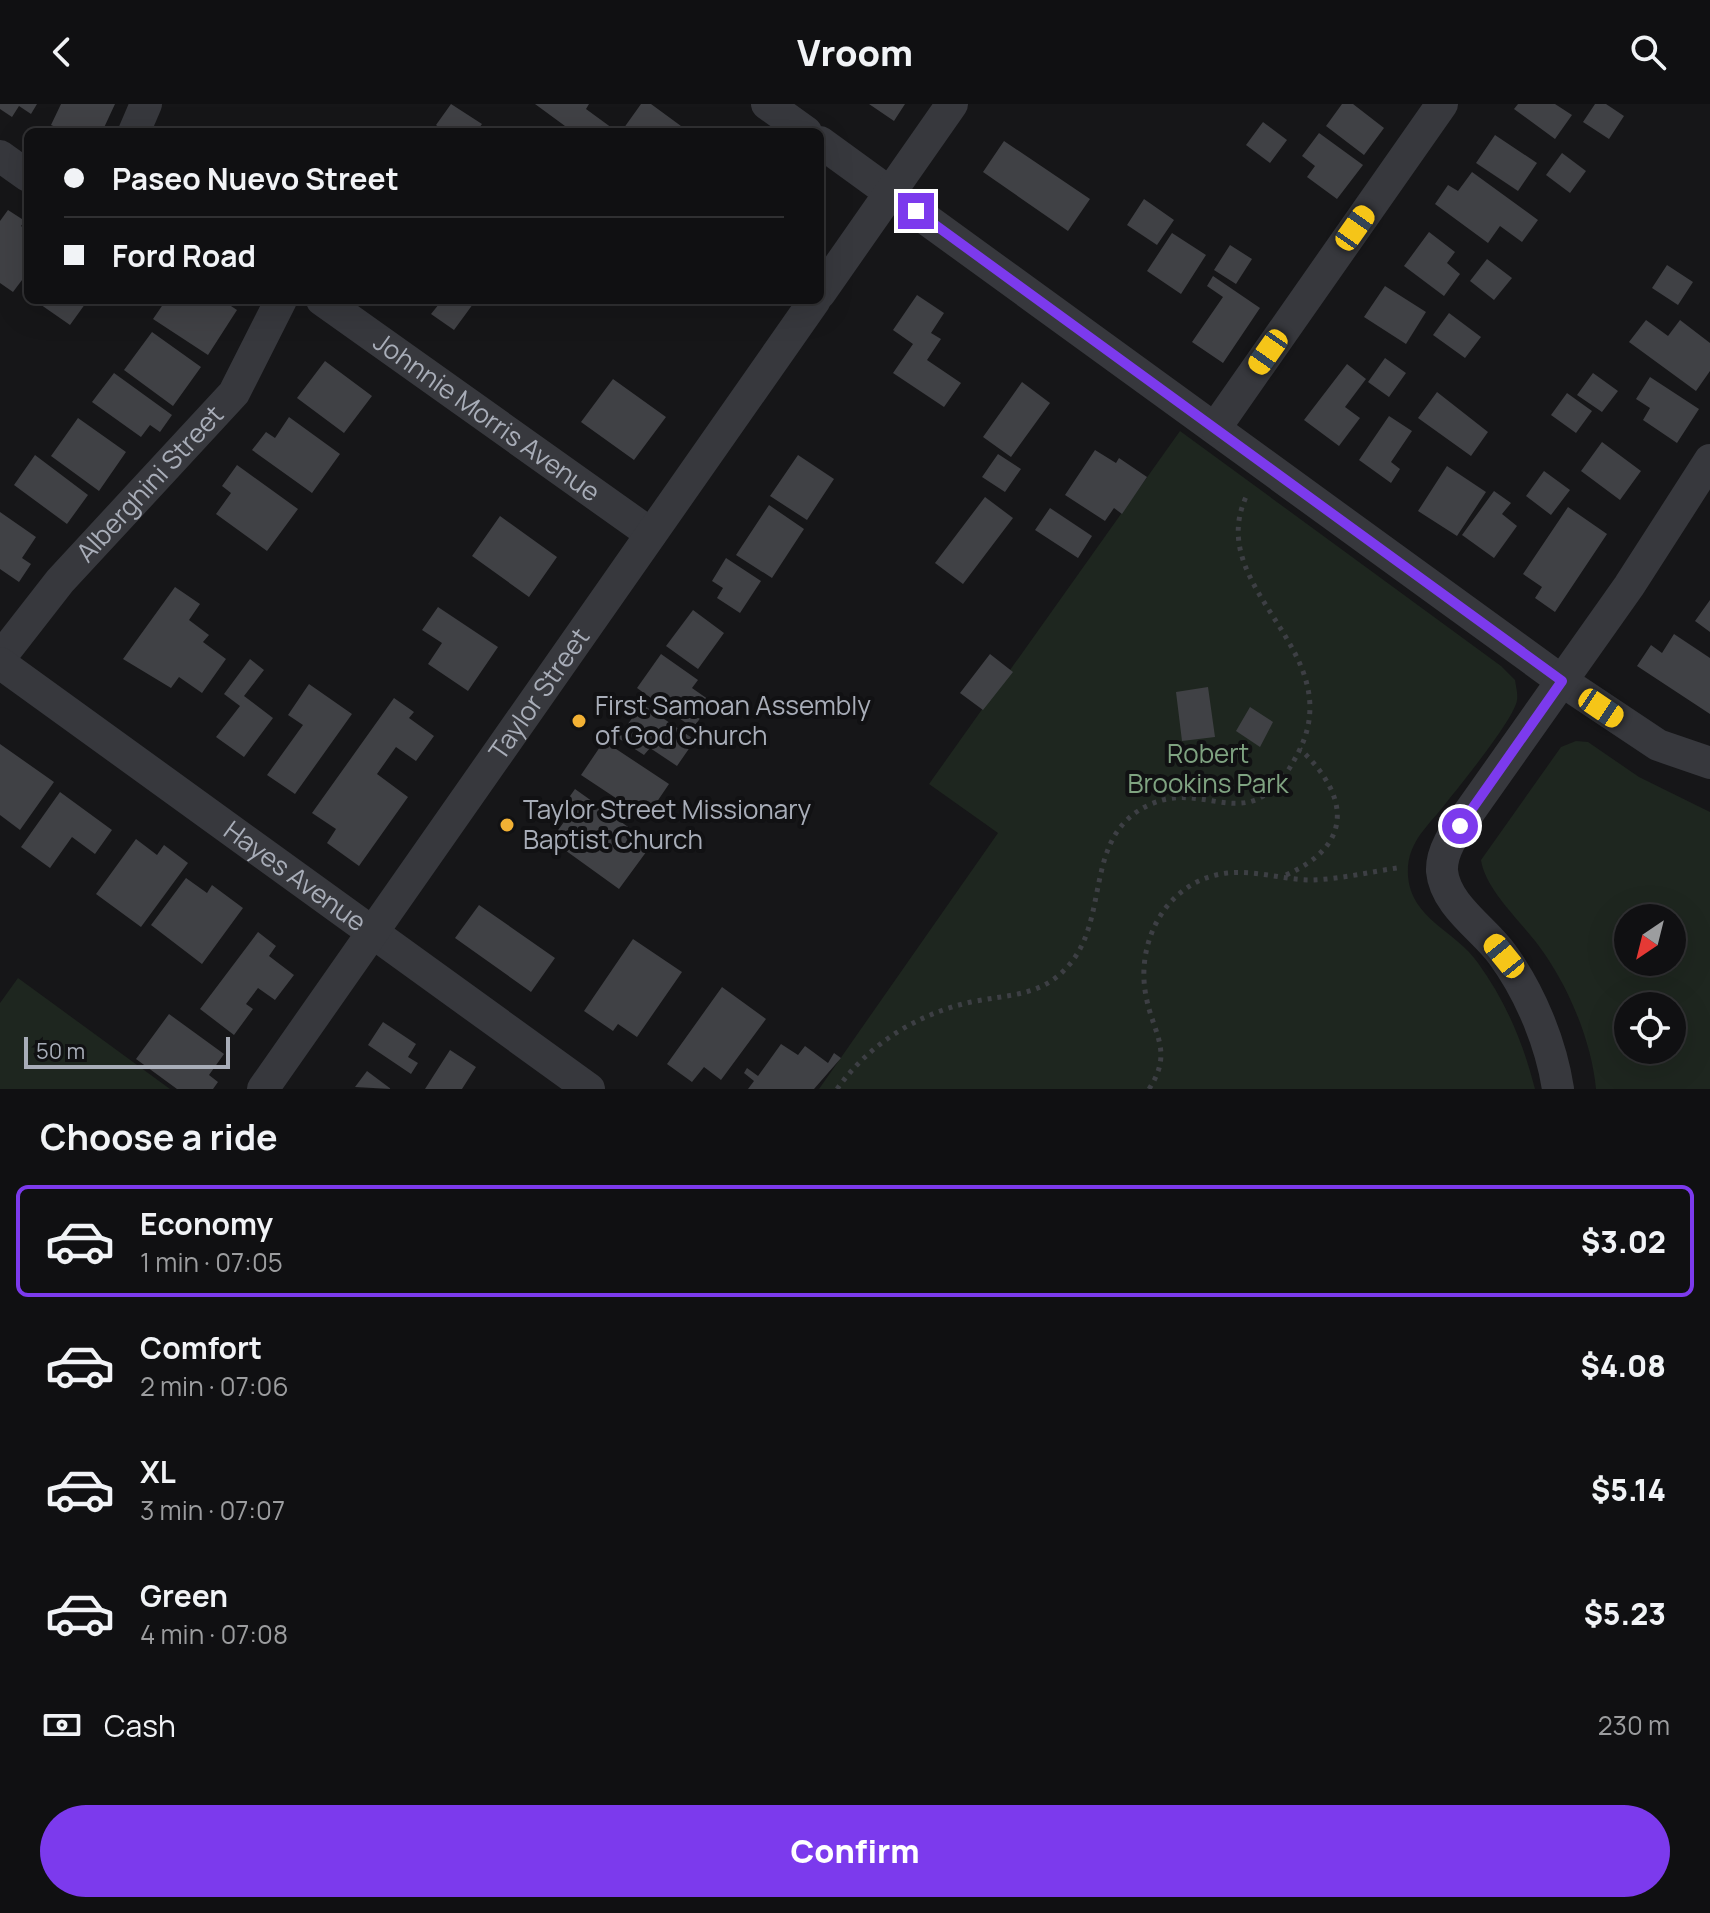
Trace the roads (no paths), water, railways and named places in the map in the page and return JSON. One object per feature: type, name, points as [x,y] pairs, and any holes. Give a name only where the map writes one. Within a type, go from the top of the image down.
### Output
[{"type":"street","points":[[136,128],[146,104]]},
{"type":"street","points":[[767,104],[800,128]]},
{"type":"street","points":[[824,287],[952,104]]},
{"type":"street","points":[[1216,427],[1442,104]]},
{"type":"street","points":[[824,145],[1562,681],[1658,745],[1710,763]]},
{"type":"street","points":[[0,156],[24,173]]},
{"type":"street","name":"Alberghini Street","points":[[0,660],[60,581],[234,393],[279,304]]},
{"type":"street","name":"Johnnie Morris Avenue","points":[[328,304],[651,534]]},
{"type":"street","name":"Taylor Street","points":[[263,1089],[812,304]]},
{"type":"street","points":[[1558,1089],[1541,1030],[1520,984],[1504,956],[1448,891],[1442,870],[1450,840],[1629,586],[1709,465]]},
{"type":"street","name":"Hayes Avenue","points":[[0,660],[589,1089]]},
{"type":"place","name":"First Samoan Assembly of God Church","points":[[579,721]]},
{"type":"place","name":"Taylor Street Missionary Baptist Church","points":[[507,825]]},
{"type":"park label","name":"Robert Brookins Park","points":[[1208,769]]}]
